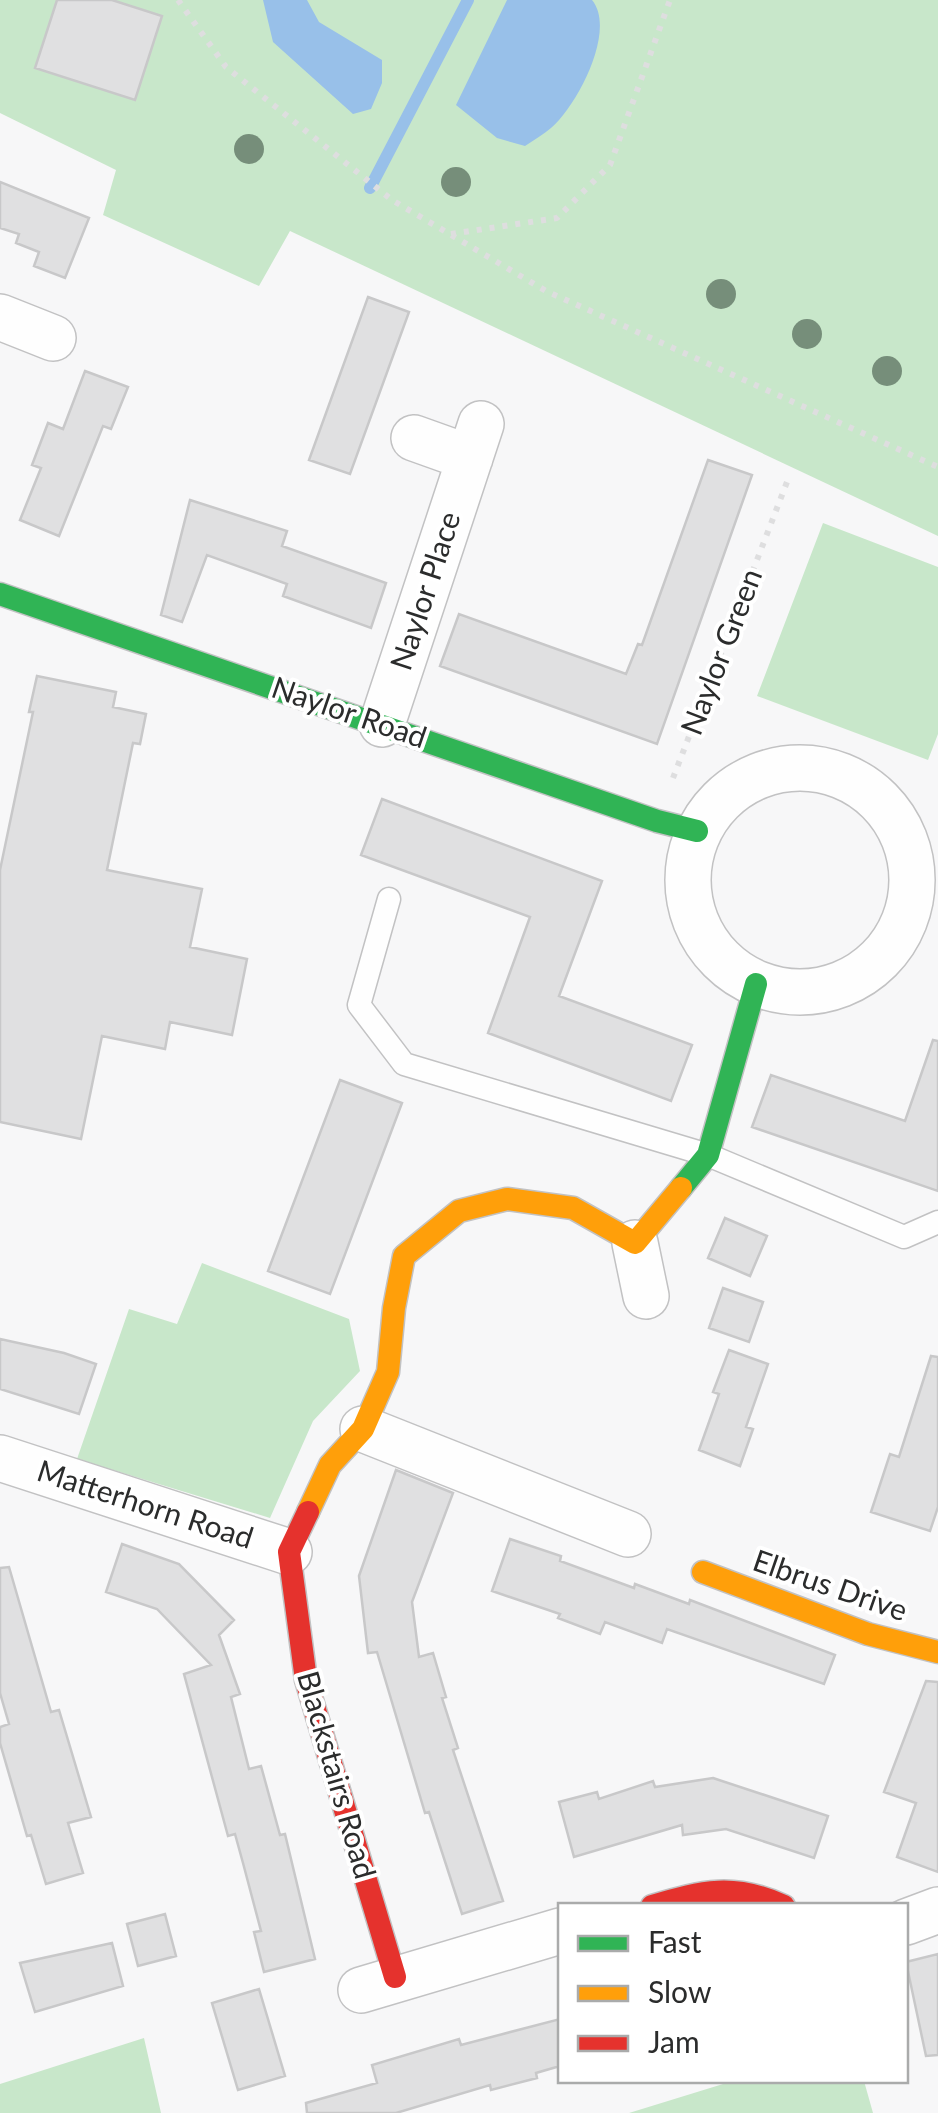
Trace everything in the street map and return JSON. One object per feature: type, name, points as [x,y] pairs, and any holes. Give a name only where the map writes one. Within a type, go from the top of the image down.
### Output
[{"type":"street","points":[[1,299],[53,338]]},
{"type":"street","name":"Naylor Place","points":[[382,724],[475,441],[414,438]]},
{"type":"street","name":"Naylor Road","points":[[0,594],[677,826]]},
{"type":"street","points":[[784,768],[822,769],[857,782],[886,806],[906,837],[924,919],[866,972],[832,989],[793,993],[756,984],[725,965],[702,937],[689,903],[688,867],[677,826],[749,779],[784,768]]},
{"type":"street","points":[[635,1243],[708,1155],[756,984]]},
{"type":"street","points":[[289,1552],[330,1464],[363,1428],[388,1372],[404,1256],[459,1211],[507,1199],[573,1208],[635,1243],[646,1296]]},
{"type":"street","points":[[363,1428],[628,1534]]},
{"type":"street","name":"Matterhorn Road","points":[[0,1458],[289,1552]]},
{"type":"street","name":"Blackstairs Road","points":[[289,1552],[306,1680],[378,1983],[558,1932]]},
{"type":"street","name":"Elbrus Drive","points":[[702,1572],[868,1634],[938,1652]]},
{"type":"street","points":[[662,1903],[714,1888],[759,1893],[778,1903]]},
{"type":"street","points":[[908,1921],[938,1910]]},
{"type":"lane","points":[[389,900],[359,1006],[404,1064],[708,1155],[904,1237],[938,1222]]},
{"type":"path","points":[[178,0],[226,67],[392,200],[546,291],[938,467]]},
{"type":"path","points":[[450,234],[557,218],[610,165],[670,0]]},
{"type":"path","name":"Naylor Green","points":[[677,826],[787,482]]},
{"type":"green space","points":[[0,0],[938,0],[938,536],[290,231],[259,286],[103,215],[116,170],[0,113]]},
{"type":"green space","points":[[823,523],[938,567],[938,734],[928,760],[757,696]]},
{"type":"green space","points":[[202,1263],[349,1319],[360,1371],[313,1421],[270,1518],[77,1459],[129,1309],[177,1324]]},
{"type":"green space","points":[[144,2038],[161,2113],[0,2113],[0,2084]]},
{"type":"green space","points":[[726,2083],[865,2083],[873,2113],[629,2113]]},
{"type":"water","points":[[263,0],[307,0],[319,22],[382,60],[382,83],[371,109],[353,114],[273,42]]},
{"type":"water","points":[[507,0],[592,0],[598,13],[597,48],[582,86],[561,117],[525,146],[497,138],[456,105]]},
{"type":"building","points":[[57,0],[112,0],[162,16],[135,100],[35,68]]},
{"type":"building","points":[[0,182],[89,218],[65,278],[34,266],[39,252],[16,243],[19,234],[0,228]]},
{"type":"building","points":[[368,297],[409,312],[350,474],[309,460]]},
{"type":"building","points":[[85,371],[128,387],[111,429],[103,426],[59,536],[20,520],[41,468],[32,465],[48,423],[63,429]]},
{"type":"building","points":[[708,460],[752,475],[657,744],[440,666],[459,614],[626,674],[638,644],[642,645]]},
{"type":"building","points":[[190,500],[287,531],[282,546],[386,583],[371,628],[283,596],[287,584],[207,555],[182,622],[161,615]]},
{"type":"building","points":[[37,676],[116,692],[113,707],[146,714],[140,744],[133,743],[107,870],[202,889],[190,947],[247,959],[232,1035],[170,1022],[165,1049],[102,1036],[81,1139],[0,1122],[0,870]]},
{"type":"building","points":[[382,799],[602,881],[559,996],[692,1045],[671,1101],[488,1033],[530,917],[361,855]]},
{"type":"building","points":[[933,1040],[938,1041],[938,1191],[752,1127],[771,1075],[905,1121]]},
{"type":"building","points":[[340,1080],[402,1103],[330,1294],[268,1271]]},
{"type":"building","points":[[725,1218],[767,1236],[750,1276],[708,1258]]},
{"type":"building","points":[[723,1288],[763,1302],[749,1342],[709,1328]]},
{"type":"building","points":[[0,1339],[96,1364],[79,1414],[0,1389]]},
{"type":"building","points":[[729,1350],[768,1364],[746,1427],[753,1429],[740,1466],[699,1450],[719,1394],[713,1392]]},
{"type":"building","points":[[931,1356],[938,1357],[938,1507],[930,1531],[871,1512],[890,1454],[899,1457]]},
{"type":"building","points":[[396,1470],[453,1493],[412,1602],[419,1657],[433,1653],[458,1748],[453,1750],[503,1901],[462,1914],[429,1812],[425,1813],[377,1652],[368,1653],[359,1576]]},
{"type":"building","points":[[510,1539],[634,1588],[635,1584],[689,1604],[690,1600],[835,1655],[824,1684],[667,1629],[662,1643],[605,1622],[600,1634],[558,1618],[560,1614],[492,1591]]},
{"type":"building","points":[[122,1544],[179,1564],[234,1620],[219,1635],[240,1694],[231,1697],[249,1769],[261,1766],[280,1835],[285,1834],[315,1959],[264,1972],[254,1932],[261,1931],[243,1863],[235,1834],[228,1836],[184,1674],[211,1665],[157,1609],[106,1592]]},
{"type":"building","points":[[9,1567],[51,1712],[59,1710],[91,1817],[68,1823],[83,1873],[46,1884],[31,1835],[27,1836],[0,1743],[0,1727],[9,1724],[0,1693],[0,1568]]},
{"type":"building","points":[[926,1681],[938,1682],[938,1872],[897,1857],[916,1803],[884,1792]]},
{"type":"building","points":[[713,1778],[828,1816],[814,1858],[726,1829],[683,1835],[682,1825],[574,1857],[559,1802],[597,1792],[599,1799],[653,1781],[655,1787]]},
{"type":"building","points":[[165,1914],[176,1956],[138,1966],[127,1924]]},
{"type":"building","points":[[112,1943],[123,1986],[35,2012],[20,1963]]},
{"type":"building","points":[[938,1954],[938,2055],[926,2056],[908,1962]]},
{"type":"building","points":[[259,1989],[285,2076],[238,2090],[212,2003]]},
{"type":"building","points":[[558,2020],[558,2067],[536,2073],[537,2078],[491,2090],[490,2085],[396,2113],[307,2113],[306,2103],[377,2083],[372,2065],[459,2039],[461,2045]]},
{"type":"waterway","points":[[370,188],[468,0]]},
{"type":"traffic: fast","points":[[0,594],[657,821],[697,831]]},
{"type":"traffic: fast","points":[[681,1188],[708,1155],[756,984]]},
{"type":"traffic: slow","points":[[308,1512],[330,1465],[363,1429],[388,1372],[404,1256],[459,1211],[507,1199],[573,1208],[635,1243],[681,1188]]},
{"type":"traffic: slow","points":[[703,1572],[868,1634],[938,1652]]},
{"type":"traffic: jam","points":[[308,1512],[289,1552],[306,1680],[395,1977]]},
{"type":"traffic: jam","points":[[662,1903],[718,1892],[749,1894],[776,1903]]}]
